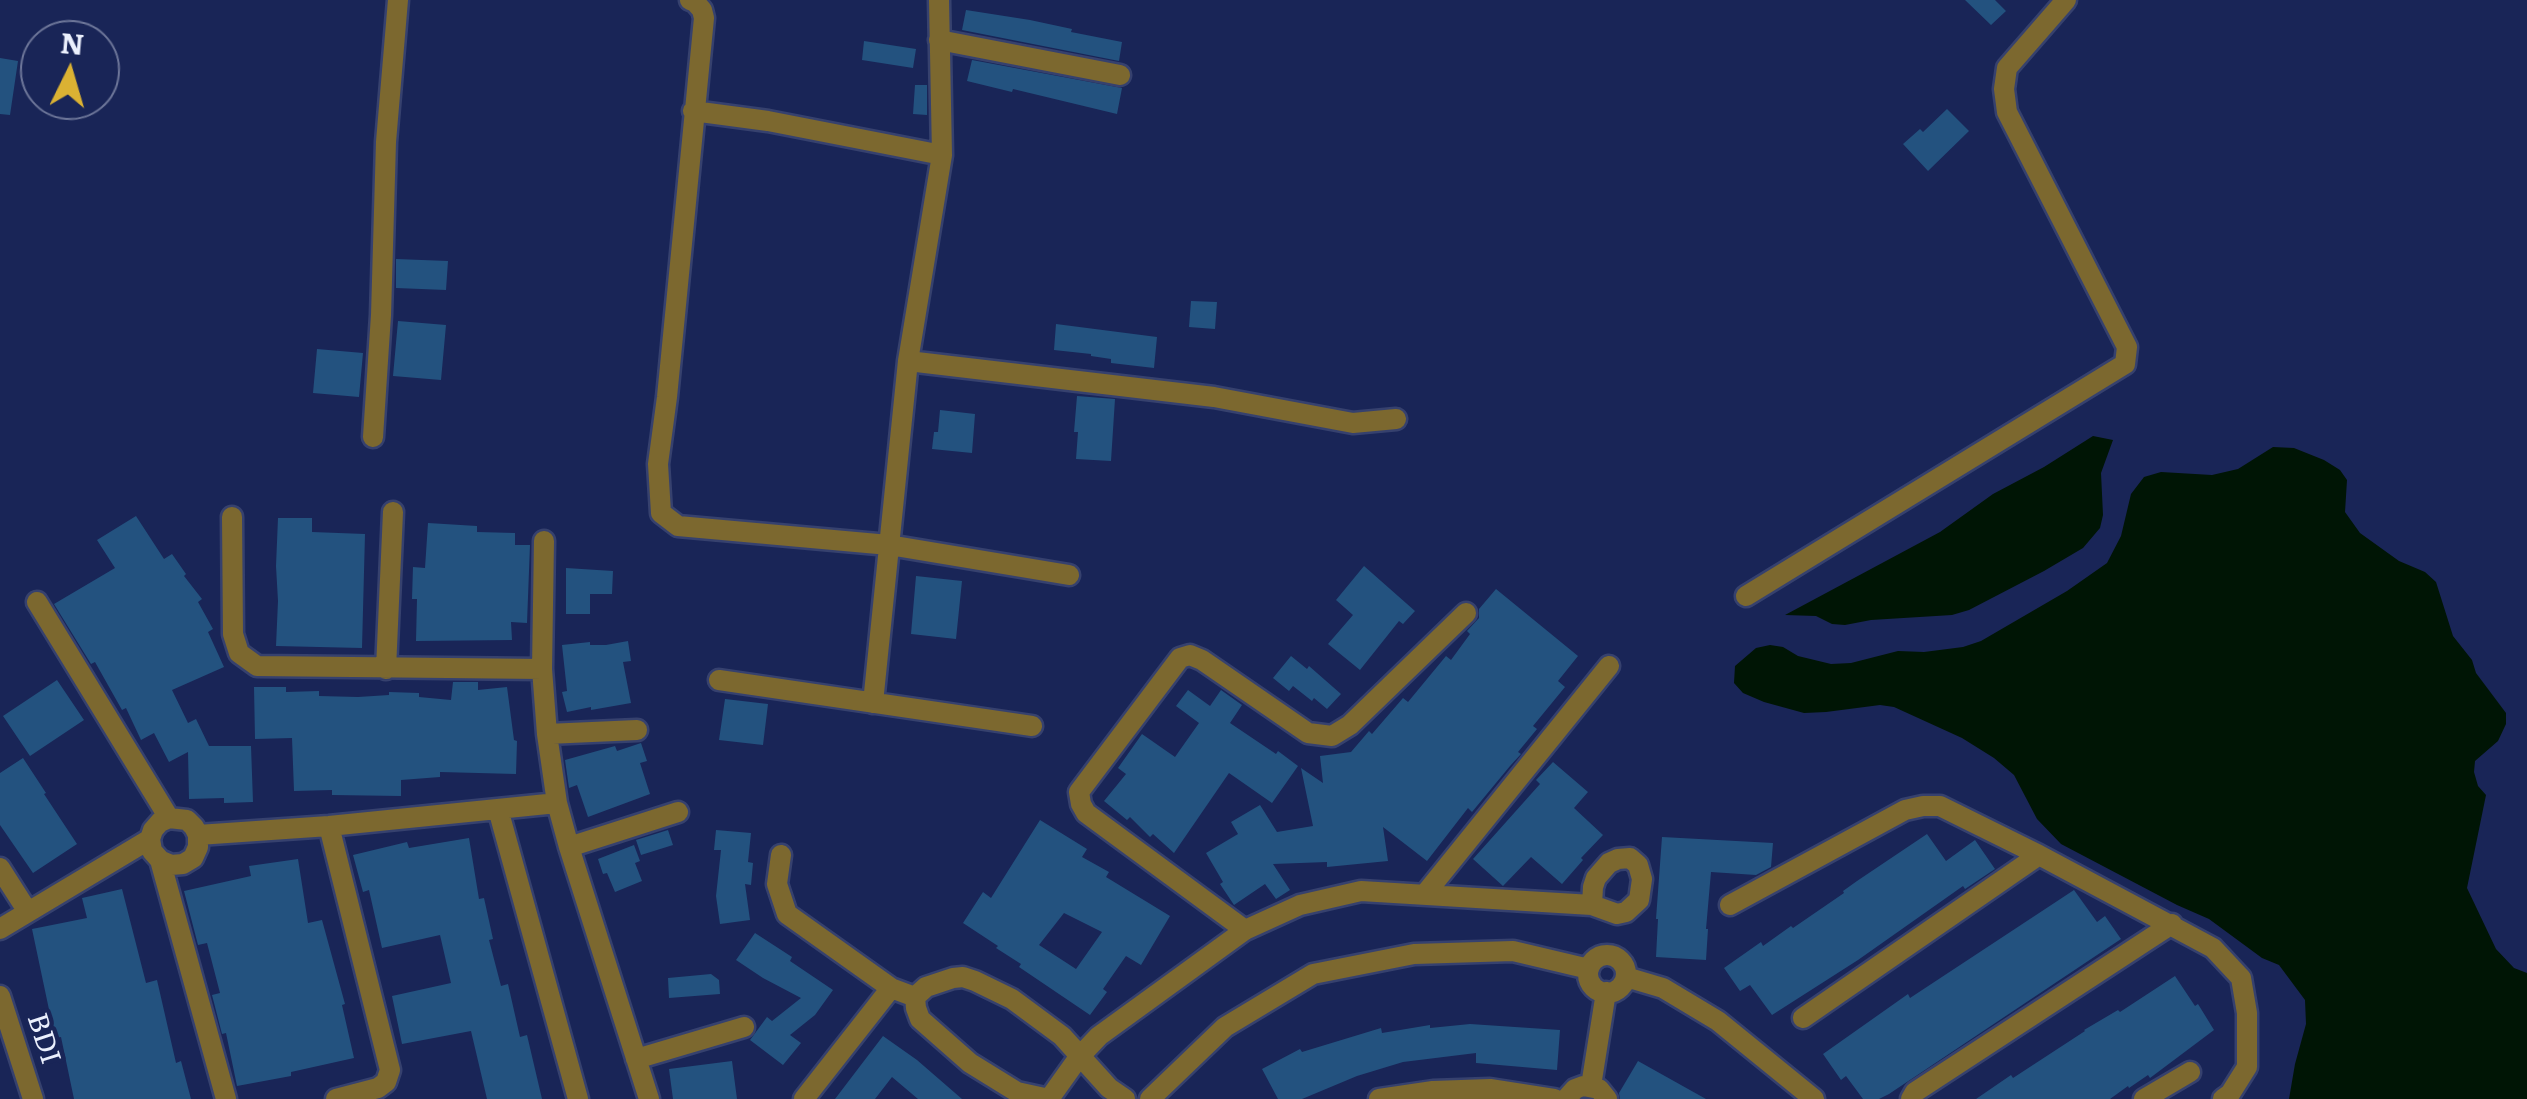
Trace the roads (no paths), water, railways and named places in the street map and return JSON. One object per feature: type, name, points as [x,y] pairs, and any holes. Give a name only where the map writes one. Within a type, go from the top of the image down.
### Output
[{"type":"street","points":[[374,438],[386,142],[398,0]]},
{"type":"street","points":[[690,0],[702,10],[704,18],[658,464],[661,513],[678,526],[889,545],[1069,574]]},
{"type":"street","points":[[873,702],[908,361],[942,155],[939,0]]},
{"type":"street","points":[[1746,596],[2124,364],[2127,347],[2007,112],[2005,100],[2007,68],[2066,0]]},
{"type":"street","points":[[939,40],[1120,75]]},
{"type":"street","points":[[694,111],[768,121],[942,155]]},
{"type":"street","points":[[908,361],[1214,397],[1353,424],[1396,419]]},
{"type":"street","points":[[386,669],[393,512]]},
{"type":"street","points":[[232,517],[233,634],[238,653],[257,666],[542,669]]},
{"type":"street","points":[[544,540],[542,669],[558,803],[649,1099]]},
{"type":"street","points":[[37,602],[168,818]]},
{"type":"street","points":[[1244,930],[1086,813],[1079,792],[1180,658],[1202,660],[1308,734],[1332,736],[1350,725],[1466,612]]},
{"type":"street","points":[[1425,894],[1609,666]]},
{"type":"street","points":[[719,680],[1032,726]]},
{"type":"street","points":[[547,734],[637,730]]},
{"type":"street","points":[[198,835],[558,803]]},
{"type":"street","points":[[1730,906],[1905,810],[1940,806],[2172,924],[2212,948],[2241,978],[2247,1014],[2246,1067],[2223,1099]]},
{"type":"street","points":[[498,809],[578,1099]]},
{"type":"street","points":[[569,846],[678,812]]},
{"type":"street","points":[[168,818],[187,820],[198,835],[193,858],[183,864],[171,865],[152,851],[153,830],[168,818]]},
{"type":"street","points":[[328,826],[390,1070],[386,1082],[378,1088],[336,1099]]},
{"type":"street","points":[[0,929],[150,840]]},
{"type":"street","points":[[781,855],[777,884],[787,914],[892,988],[915,997]]},
{"type":"street","points":[[1803,1018],[2038,855]]},
{"type":"street","points":[[160,860],[226,1099]]},
{"type":"street","points":[[0,868],[28,912]]},
{"type":"street","points":[[915,997],[920,1019],[970,1062],[1017,1092],[1049,1099],[1099,1036],[1244,930],[1300,905],[1360,891],[1592,905]]},
{"type":"street","points":[[1911,1099],[1915,1092],[2172,924]]},
{"type":"street","points":[[1150,1099],[1225,1027],[1313,974],[1414,954],[1513,951],[1588,969]]},
{"type":"street","points":[[1614,956],[1622,961],[1626,977],[1616,990],[1606,992],[1592,985],[1588,969],[1598,957],[1614,956]]},
{"type":"street","points":[[1626,977],[1663,988],[1718,1021],[1814,1099]]},
{"type":"street","points":[[915,997],[926,988],[953,978],[975,981],[1012,999],[1062,1036],[1108,1088],[1125,1099]]},
{"type":"street","points":[[804,1099],[892,988]]},
{"type":"street","points":[[1566,1099],[1575,1089],[1599,1093],[1606,992]]},
{"type":"street","name":"BDI","points":[[0,996],[26,1096]]},
{"type":"street","points":[[636,1059],[744,1027]]},
{"type":"street","points":[[2144,1099],[2190,1072]]},
{"type":"street","points":[[1379,1099],[1432,1090],[1490,1089],[1554,1099]]}]
